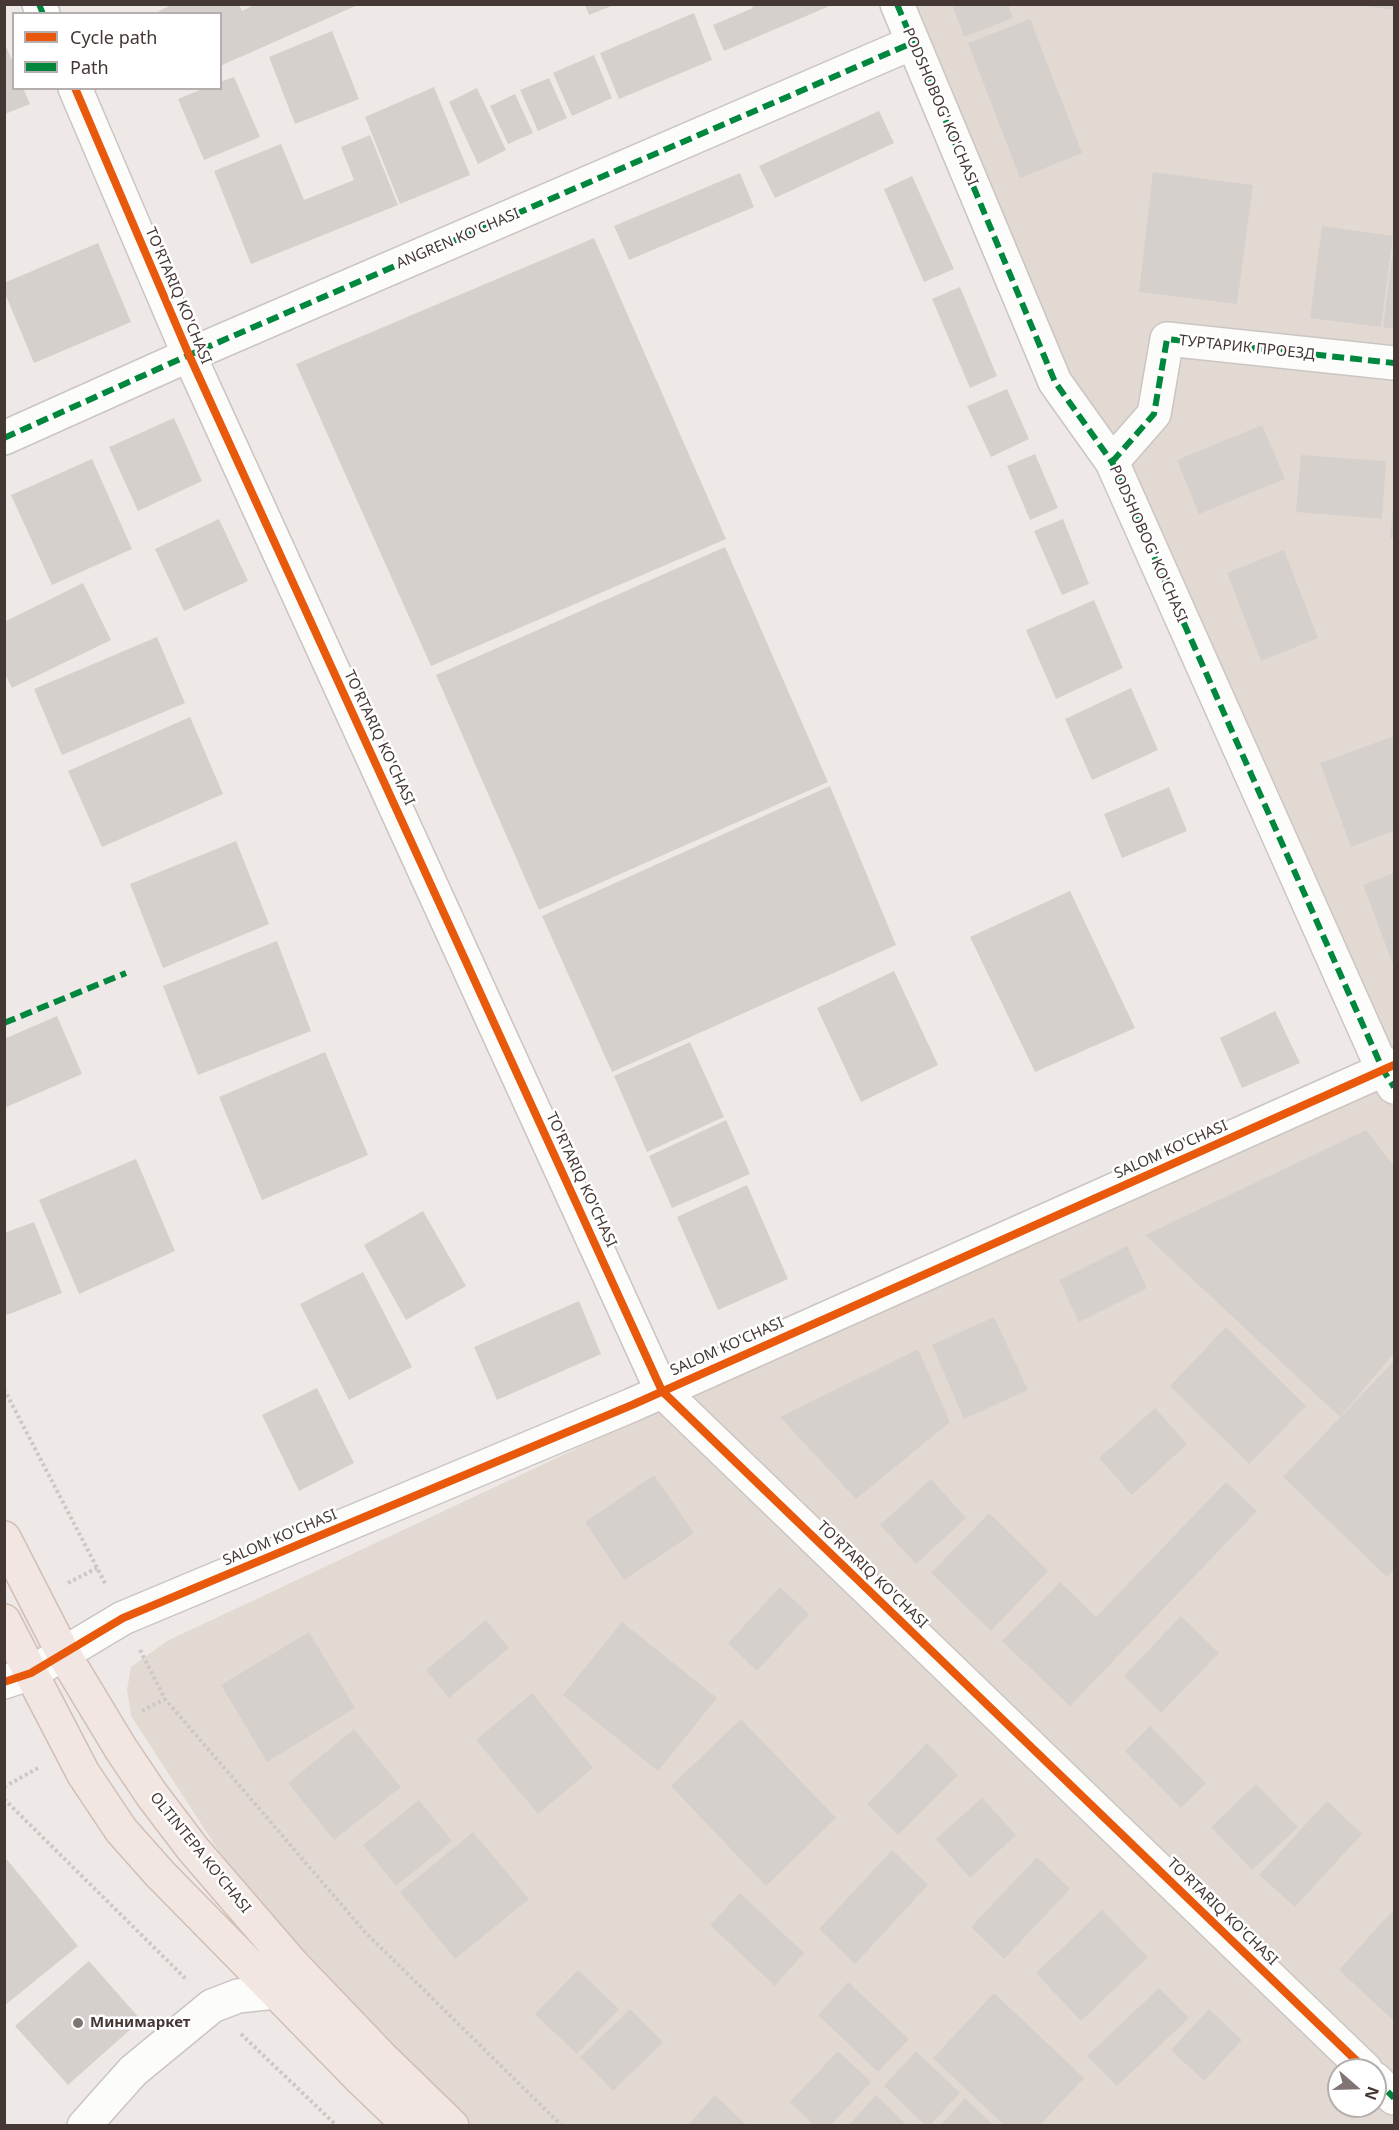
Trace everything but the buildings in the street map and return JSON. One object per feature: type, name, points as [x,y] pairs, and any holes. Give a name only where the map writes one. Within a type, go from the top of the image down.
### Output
[{"type":"main road","name":"OLTINTEPA KO'CHASI","points":[[4,1538],[63,1653],[152,1796],[193,1849],[293,1965],[381,2057],[452,2126]]},
{"type":"main road","points":[[4,1621],[18,1677],[121,1830],[160,1874],[410,2126]]},
{"type":"street","name":"PODSHOBOG' KO'CHASI","points":[[897,4],[1055,382],[1112,462],[1391,1074]]},
{"type":"street","name":"ANGREN KO'CHASI","points":[[4,438],[189,355],[912,43]]},
{"type":"street","name":"TO'RTARIQ KO'CHASI","points":[[76,90],[189,355],[662,1391],[1353,2058]]},
{"type":"street","name":"ТУРТАРИК ПРОЕЗД","points":[[1112,462],[1154,414],[1167,339],[1395,363]]},
{"type":"street","name":"SALOM KO'CHASI","points":[[18,1677],[123,1618],[662,1391],[1391,1074]]},
{"type":"street","points":[[84,2126],[133,2071],[212,2006],[238,1996],[276,1992]]},
{"type":"path","points":[[4,1389],[165,1699],[365,1932],[562,2126]]},
{"type":"path","points":[[68,1583],[97,1568]]},
{"type":"path","points":[[139,1712],[165,1699]]},
{"type":"path","points":[[4,1787],[44,1764]]},
{"type":"path","points":[[4,1799],[212,2006],[337,2126]]},
{"type":"shaded area","points":[[902,5],[1394,5],[1394,2125],[456,2125],[293,1965],[131,1716],[127,1690],[131,1667],[167,1641],[1382,1070],[1055,382]]},
{"type":"marked path","points":[[39,4],[42,12]]},
{"type":"marked path","points":[[897,4],[1055,382],[1112,462],[1383,1070],[1394,1087]]},
{"type":"marked path","points":[[4,438],[189,355],[912,43]]},
{"type":"marked path","points":[[1112,462],[1154,414],[1167,339],[1394,363]]},
{"type":"marked path","points":[[4,1023],[126,973]]},
{"type":"marked path","points":[[1387,2091],[1394,2098]]},
{"type":"cycle path","points":[[76,90],[189,355],[662,1391],[1354,2058]]},
{"type":"cycle path","points":[[4,1682],[31,1673],[123,1618],[632,1405],[1394,1065]]},
{"type":"place","name":"Минимаркет","points":[[78,2023]]}]
